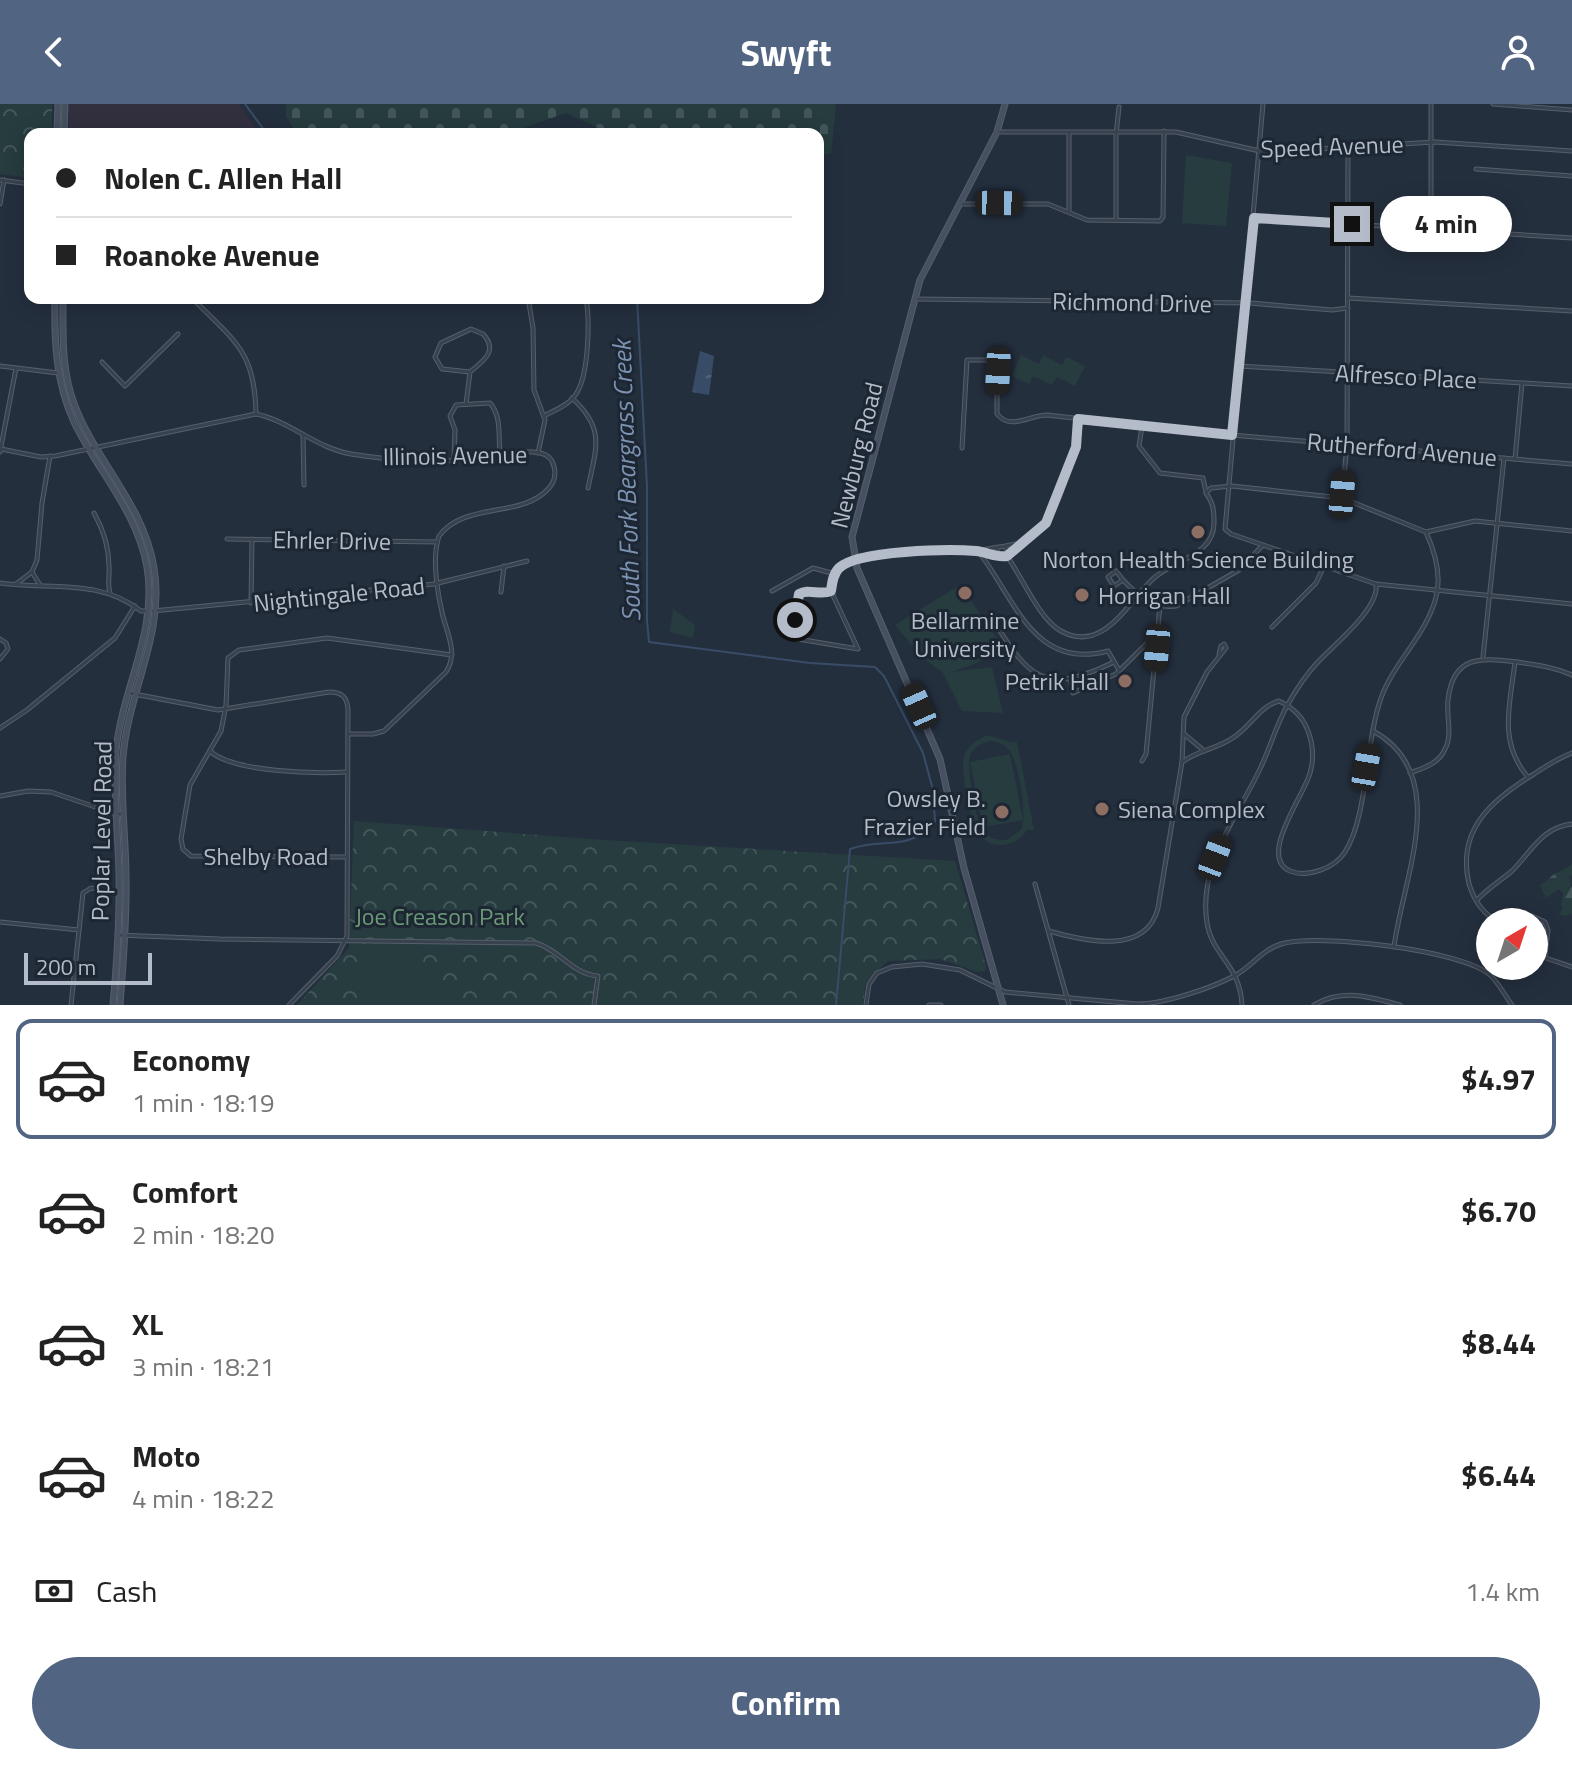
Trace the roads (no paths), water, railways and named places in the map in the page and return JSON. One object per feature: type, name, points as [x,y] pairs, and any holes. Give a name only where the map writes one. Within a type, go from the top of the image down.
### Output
[{"type":"main road","points":[[57,128],[58,104]]},
{"type":"main road","points":[[64,128],[65,104]]},
{"type":"main road","name":"Newburg Road","points":[[1003,1005],[964,868],[938,750],[855,561],[853,532],[924,272],[997,132],[1005,104]]},
{"type":"main road","name":"Poplar Level Road","points":[[55,304],[58,373],[70,413],[126,507],[140,539],[152,611]]},
{"type":"main road","name":"Poplar Level Road","points":[[63,304],[63,350],[69,389],[79,415],[130,500],[146,535],[156,578],[152,611],[117,744],[126,882],[113,1005]]},
{"type":"main road","name":"Poplar Level Road","points":[[120,814],[120,1005]]},
{"type":"street","points":[[1263,104],[1225,530],[1376,584],[1572,604]]},
{"type":"street","points":[[1431,104],[1431,230]]},
{"type":"street","points":[[1493,104],[1572,110]]},
{"type":"street","points":[[1116,221],[1119,107]]},
{"type":"street","name":"Speed Avenue","points":[[997,132],[1164,131],[1198,135],[1260,151],[1431,143],[1572,151]]},
{"type":"street","points":[[959,204],[1048,204],[1087,220],[1162,220],[1164,131]]},
{"type":"street","points":[[1069,132],[1069,212]]},
{"type":"street","points":[[1342,498],[1347,445],[1348,148]]},
{"type":"street","points":[[1476,169],[1572,176]]},
{"type":"street","points":[[0,204],[2,180],[24,183]]},
{"type":"street","points":[[1254,218],[1572,238]]},
{"type":"street","points":[[1348,298],[1572,311]]},
{"type":"street","name":"Richmond Drive","points":[[915,299],[1246,303],[1332,310],[1348,308]]},
{"type":"street","points":[[16,368],[0,450],[50,456],[98,449],[256,414],[255,380],[247,358],[198,304]]},
{"type":"street","points":[[529,304],[533,328],[534,390],[544,416],[538,453]]},
{"type":"street","points":[[544,416],[572,398],[582,378],[588,324],[586,304]]},
{"type":"street","points":[[466,404],[470,372],[489,355],[490,348],[487,338],[471,329],[441,343],[435,357],[442,369],[470,372]]},
{"type":"street","points":[[102,362],[125,386],[178,334]]},
{"type":"street","name":"Rutherford Avenue","points":[[962,448],[969,359],[997,363],[996,408],[1002,420],[1016,423],[1040,415],[1572,464]]},
{"type":"street","points":[[0,366],[58,373]]},
{"type":"street","name":"Alfresco Place","points":[[1239,366],[1572,386]]},
{"type":"street","points":[[1515,459],[1522,383]]},
{"type":"street","points":[[572,398],[587,412],[597,436],[588,488]]},
{"type":"street","points":[[454,459],[455,430],[450,416],[456,405],[490,403],[499,421],[500,453]]},
{"type":"street","name":"Illinois Avenue","points":[[256,414],[271,418],[333,450],[353,454],[388,459],[477,459],[500,453],[538,453],[550,458],[554,479],[546,491],[518,505],[486,511],[453,525],[442,532],[437,542]]},
{"type":"street","points":[[978,551],[1007,556],[1037,533],[1053,509],[1076,447],[1078,419]]},
{"type":"street","points":[[1002,547],[1007,549],[1007,556],[1044,615],[1058,631],[1081,637],[1109,628],[1160,573],[1190,557],[1210,539],[1214,531],[1214,507],[1206,493],[1203,478],[1160,473],[1139,446],[1142,426]]},
{"type":"street","points":[[303,435],[304,485]]},
{"type":"street","points":[[16,584],[32,572],[40,549],[42,503],[50,456]]},
{"type":"street","points":[[1483,658],[1504,458]]},
{"type":"street","points":[[1206,493],[1211,488],[1227,487],[1342,498],[1426,532],[1475,521],[1572,531]]},
{"type":"street","points":[[94,513],[107,548],[110,593]]},
{"type":"street","points":[[1182,762],[1203,749],[1230,740],[1269,705],[1279,701],[1287,705],[1306,726],[1312,754],[1306,786],[1278,844],[1280,861],[1290,871],[1303,872],[1326,868],[1345,852],[1358,815],[1373,731],[1386,686],[1426,619],[1437,591],[1436,560],[1426,532]]},
{"type":"street","name":"Ehrler Drive","points":[[227,539],[437,542]]},
{"type":"street","points":[[251,603],[252,539]]},
{"type":"street","points":[[348,734],[384,731],[446,672],[451,663],[438,582],[437,542]]},
{"type":"street","points":[[831,591],[824,594],[804,591],[799,594],[792,638],[858,649],[831,591],[835,574],[844,565],[913,551],[978,551],[1021,543]]},
{"type":"street","points":[[1123,580],[1138,596],[1167,607],[1180,604],[1239,570],[1263,545]]},
{"type":"street","points":[[999,556],[997,551],[1002,547]]},
{"type":"street","points":[[978,551],[1028,626],[1041,640],[1058,651],[1074,656],[1108,651],[1119,670]]},
{"type":"street","name":"Nightingale Road","points":[[152,611],[438,582],[527,561]]},
{"type":"street","points":[[501,592],[504,566]]},
{"type":"street","points":[[1272,627],[1311,588],[1324,566]]},
{"type":"street","points":[[772,591],[813,568],[835,574]]},
{"type":"street","points":[[32,572],[40,585]]},
{"type":"street","points":[[0,583],[99,590],[152,611]]},
{"type":"street","points":[[99,590],[107,584]]},
{"type":"street","points":[[1242,1005],[1236,975],[1215,946],[1208,928],[1206,900],[1210,873],[1230,822],[1257,776],[1287,705],[1308,674],[1362,616],[1376,593],[1376,584]]},
{"type":"street","points":[[1142,761],[1146,754],[1160,605]]},
{"type":"street","points":[[0,728],[27,710],[115,638],[135,606]]},
{"type":"street","points":[[991,617],[1015,656],[1027,668],[1042,676],[1070,679],[1090,674],[1114,662]]},
{"type":"street","points":[[1070,679],[1073,693],[1095,684],[1119,670],[1158,632]]},
{"type":"street","points":[[347,772],[280,770],[227,762],[211,752],[221,731],[227,661],[232,653],[327,638],[452,655]]},
{"type":"street","points":[[0,639],[8,649],[0,659]]},
{"type":"street","points":[[1049,931],[1119,941],[1137,936],[1152,924],[1158,908],[1182,762],[1183,720],[1219,654]]},
{"type":"street","points":[[1410,773],[1432,764],[1442,755],[1449,740],[1447,701],[1454,678],[1466,664],[1483,658],[1551,666],[1572,675]]},
{"type":"street","points":[[1515,662],[1508,739],[1513,757],[1528,777]]},
{"type":"street","points":[[132,694],[210,710],[335,692],[347,701],[346,939],[337,956],[289,1005]]},
{"type":"street","points":[[1373,731],[1397,748],[1410,773],[1416,806],[1416,841],[1398,913],[1394,947]]},
{"type":"street","points":[[1184,734],[1203,749]]},
{"type":"street","name":"Shelby Road","points":[[211,752],[190,785],[181,843],[186,853],[208,856],[346,857]]},
{"type":"street","points":[[1482,908],[1470,884],[1468,870],[1473,831],[1488,808],[1528,777],[1572,753]]},
{"type":"street","points":[[0,796],[28,791],[51,792],[120,814]]},
{"type":"street","points":[[1477,900],[1513,870],[1546,834],[1558,826],[1572,824]]},
{"type":"street","points":[[1035,884],[1069,1005]]},
{"type":"street","points":[[71,1005],[82,895],[86,890],[119,892]]},
{"type":"street","points":[[0,922],[79,930]]},
{"type":"street","points":[[121,935],[532,942],[548,948],[582,973],[598,976],[594,1005]]},
{"type":"street","points":[[866,1005],[869,984],[877,973],[909,964],[960,970],[1005,992],[1137,1004],[1157,1003],[1236,975],[1271,948],[1316,939],[1394,947],[1446,958],[1476,970]]},
{"type":"street","points":[[1548,957],[1572,967]]},
{"type":"street","points":[[1494,980],[1512,1005]]},
{"type":"street","points":[[1314,1005],[1329,997],[1346,995],[1400,1005]]},
{"type":"street","points":[[929,1005],[941,1005]]},
{"type":"water","points":[[700,351],[714,356],[709,395],[692,392]]},
{"type":"waterway","name":"South Fork Beargrass Creek","points":[[245,104],[263,128]]},
{"type":"waterway","name":"South Fork Beargrass Creek","points":[[637,304],[647,487],[649,642],[810,663],[875,667],[884,676],[923,753],[933,790],[935,822],[914,838],[850,849],[836,1005]]},
{"type":"place","name":"Norton Health Science Building","points":[[1198,532]]},
{"type":"place","name":"Bellarmine University","points":[[965,593]]},
{"type":"place","name":"Horrigan Hall","points":[[1082,595]]},
{"type":"place","name":"Petrik Hall","points":[[1125,681]]},
{"type":"place","name":"Siena Complex","points":[[1102,809]]},
{"type":"place","name":"Owsley B. Frazier Field","points":[[1002,812]]},
{"type":"park label","name":"Joe Creason Park","points":[[440,916]]}]
